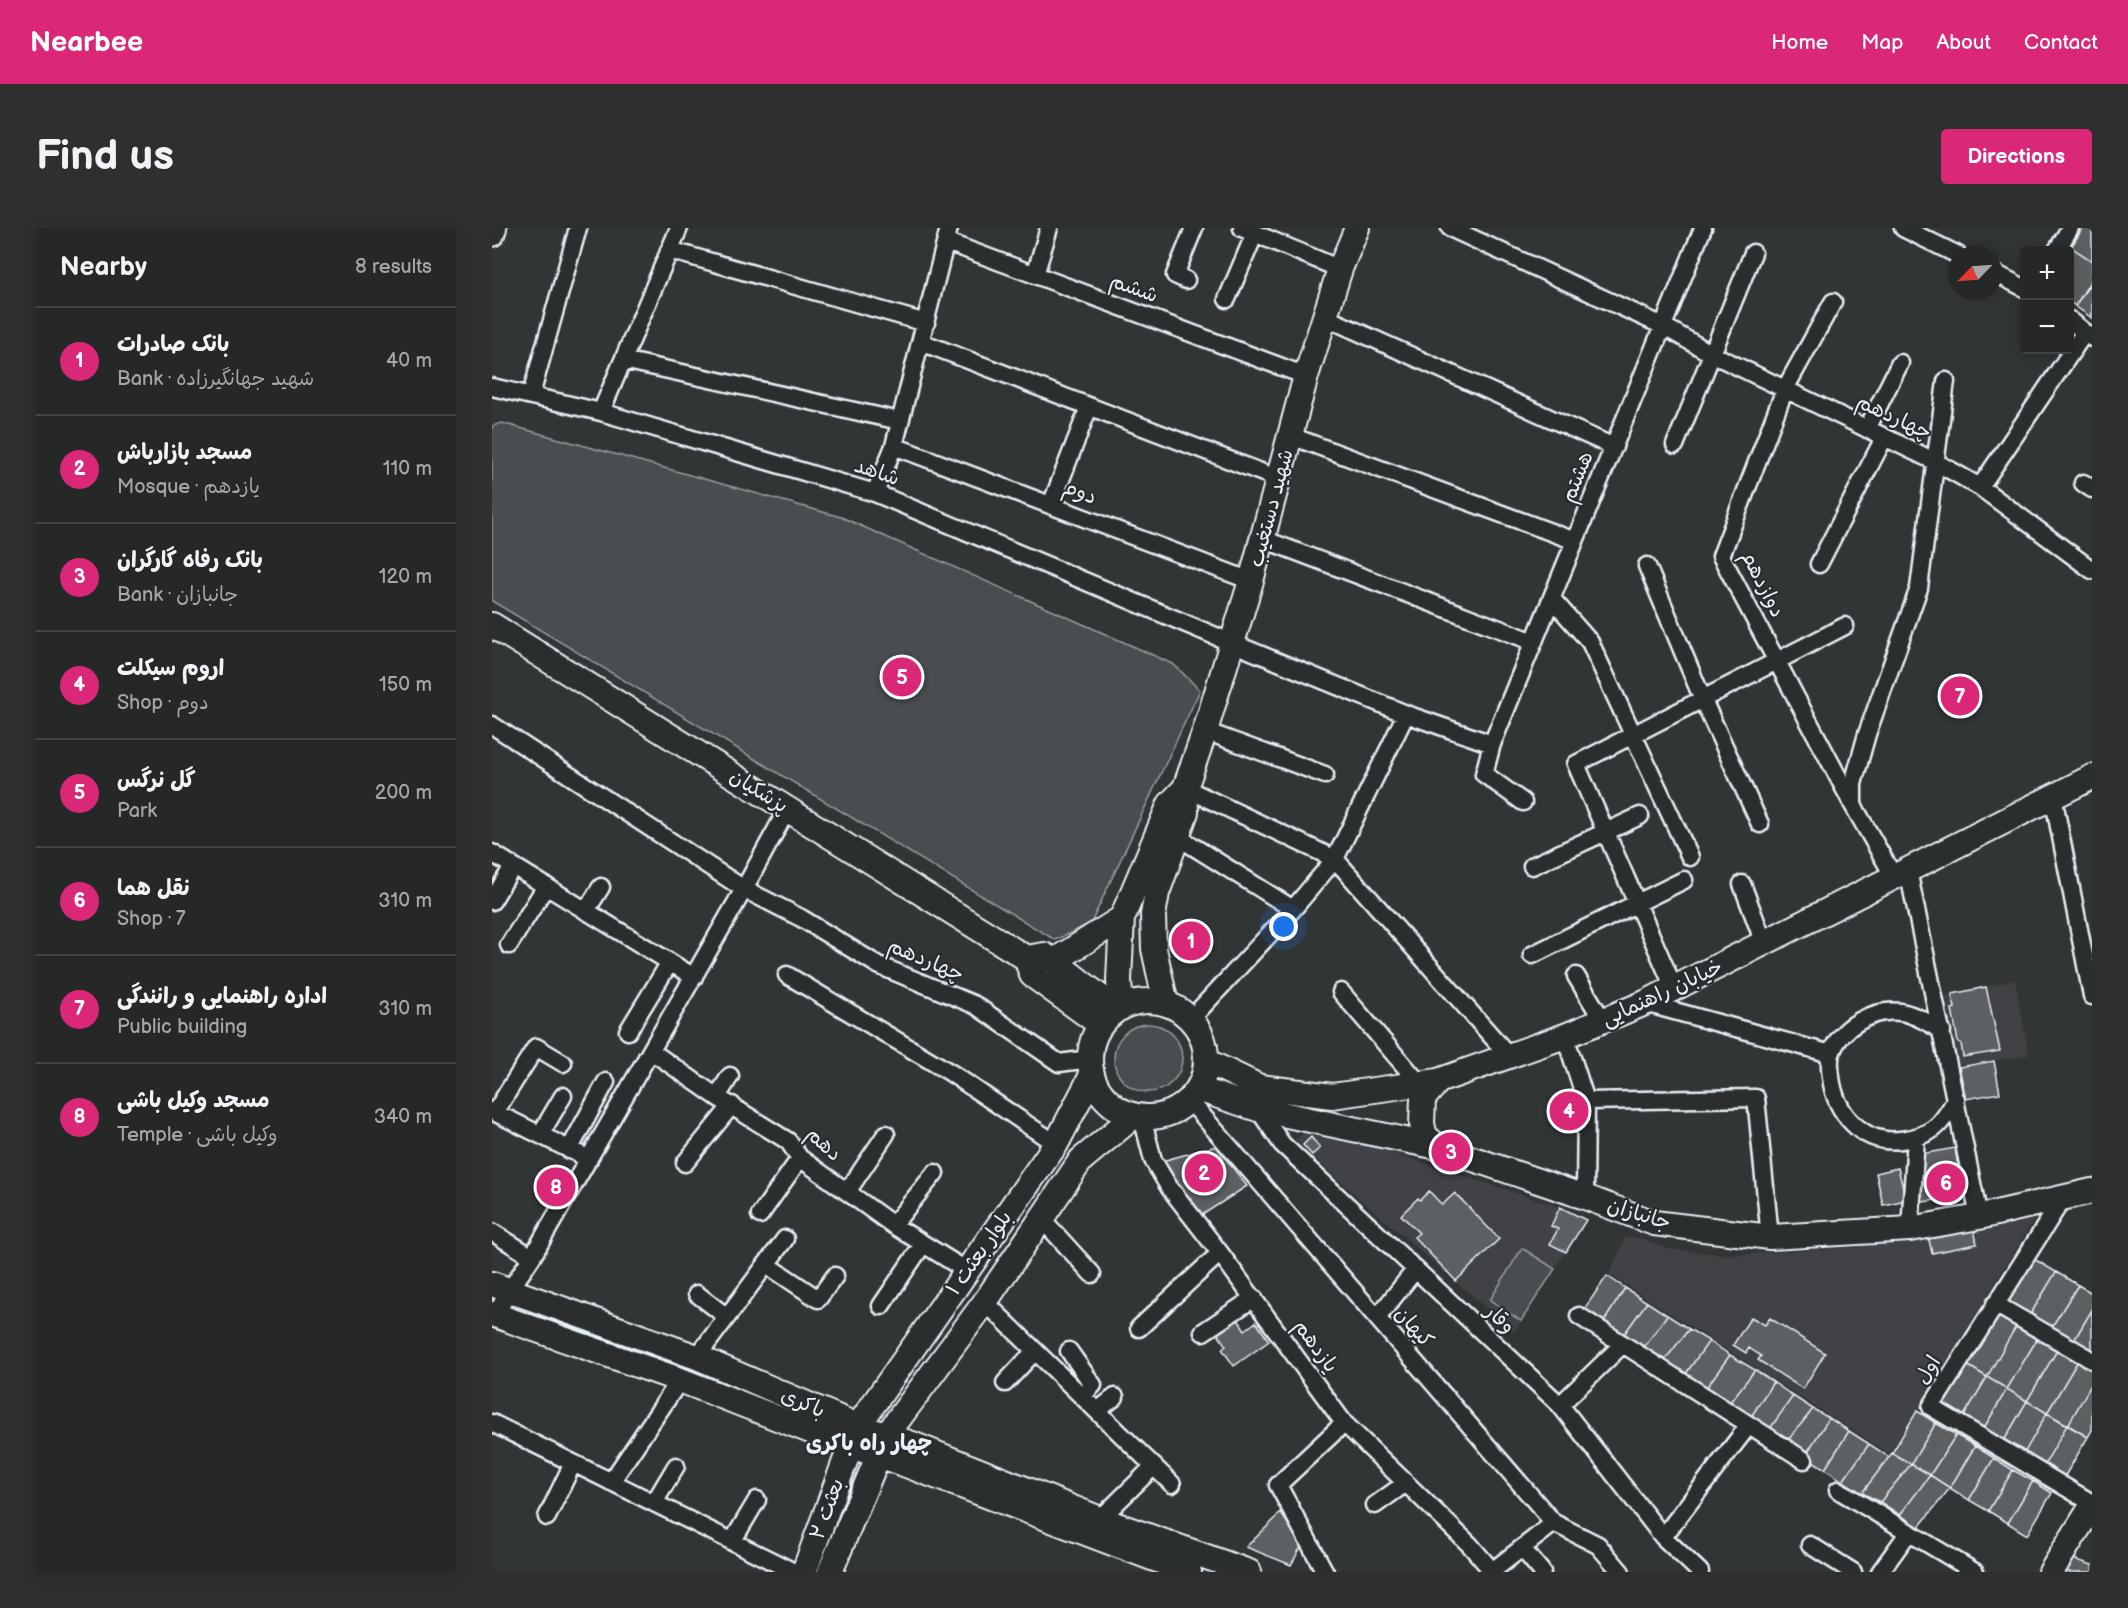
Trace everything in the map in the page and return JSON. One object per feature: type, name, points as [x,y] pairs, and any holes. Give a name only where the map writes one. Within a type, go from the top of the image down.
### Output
[{"type":"main road","points":[[492,234],[494,228]]},
{"type":"main road","name":"شهید دستغیب","points":[[1185,788],[1251,581],[1306,376],[1340,269],[1357,228]]},
{"type":"main road","name":"پزشکیان","points":[[492,625],[1026,958],[1032,975],[1113,1014]]},
{"type":"main road","name":"خیابان راهنمایی","points":[[1206,1061],[1260,1087],[1332,1096],[1429,1083],[1510,1057],[1645,1003],[2092,777]]},
{"type":"main road","points":[[1166,1004],[1154,949],[1153,915],[1157,893],[1186,812],[1185,788]]},
{"type":"main road","points":[[1113,1014],[1138,1002],[1166,1004],[1190,1020],[1202,1039],[1206,1061],[1203,1075],[1193,1095],[1167,1114],[1138,1117],[1120,1111],[1108,1101],[1098,1089],[1091,1067],[1093,1041],[1113,1014],[1119,980],[1122,918],[1170,804],[1185,788]]},
{"type":"main road","points":[[1113,1014],[1054,961],[1122,918]]},
{"type":"main road","name":"پزشکیان","points":[[1026,958],[1044,955],[1054,961]]},
{"type":"main road","name":"بلوار بعثت ۱","points":[[854,1436],[1056,1144],[1091,1067]]},
{"type":"main road","points":[[1429,1083],[1423,1099],[1422,1124],[1425,1136],[1438,1147]]},
{"type":"main road","points":[[1389,1089],[1400,1097],[1407,1113],[1403,1134],[1395,1138]]},
{"type":"main road","name":"جانبازان","points":[[1193,1095],[1438,1147],[1654,1223],[1770,1238],[1910,1229],[1979,1217],[2092,1191]]},
{"type":"main road","name":"بلوار بعثت ۱","points":[[883,1446],[985,1302],[1081,1160],[1138,1117]]},
{"type":"main road","name":"باکری","points":[[500,1288],[697,1357],[854,1436]]},
{"type":"main road","name":"باکری","points":[[494,1315],[681,1380],[1100,1518],[1249,1572]]},
{"type":"main road","name":"بعثت ۲","points":[[804,1572],[854,1436]]},
{"type":"main road","name":"باکری","points":[[883,1446],[1189,1572]]},
{"type":"main road","name":"بعثت ۲","points":[[830,1572],[883,1446]]},
{"type":"main road","points":[[2052,1572],[2092,1505]]},
{"type":"street","points":[[531,396],[578,228]]},
{"type":"street","points":[[601,412],[679,228]]},
{"type":"street","points":[[1035,275],[1049,228]]},
{"type":"street","points":[[1186,280],[1175,275],[1194,228]]},
{"type":"street","name":"چهاردهم","points":[[1450,228],[1663,326],[1712,354],[1934,461],[1980,487],[2092,570]]},
{"type":"street","name":"هشتم","points":[[1523,802],[1485,774],[1492,744],[1703,228]]},
{"type":"street","points":[[1903,228],[1948,250]]},
{"type":"street","points":[[2059,246],[2070,228]]},
{"type":"street","points":[[1227,299],[1251,230],[1340,269]]},
{"type":"street","points":[[875,493],[894,446],[948,235]]},
{"type":"street","name":"ششم","points":[[948,235],[1035,275],[1306,376]]},
{"type":"street","points":[[669,250],[926,323]]},
{"type":"street","points":[[1675,445],[1753,253]]},
{"type":"street","points":[[2002,276],[2020,286]]},
{"type":"street","name":"دوازدهم","points":[[1833,302],[1785,389],[1721,556],[1853,805],[1901,873],[1942,1031]]},
{"type":"street","points":[[1325,317],[1614,447]]},
{"type":"street","points":[[1980,487],[2088,335],[2074,323]]},
{"type":"street","points":[[921,342],[1279,479]]},
{"type":"street","points":[[623,360],[900,422]]},
{"type":"street","points":[[1867,429],[1900,363]]},
{"type":"street","points":[[1853,805],[1853,784],[1867,734],[1919,588],[1934,461],[1947,381]]},
{"type":"street","name":"شاهد","points":[[492,387],[601,412],[875,493],[1406,714],[1492,744]]},
{"type":"street","points":[[1051,505],[1089,407]]},
{"type":"street","points":[[1291,436],[1575,541]]},
{"type":"street","points":[[1819,564],[1884,438]]},
{"type":"street","name":"دوم","points":[[894,446],[1251,581]]},
{"type":"street","points":[[1263,539],[1534,642]]},
{"type":"street","points":[[1647,566],[1703,699],[1760,824]]},
{"type":"street","points":[[1552,598],[1590,642],[1690,858]]},
{"type":"street","points":[[1674,988],[1576,764],[1845,626]]},
{"type":"street","points":[[1190,1020],[1293,909],[1335,859],[1406,714]]},
{"type":"street","name":"چهاردهم","points":[[492,725],[744,889],[801,918],[878,966],[975,1005],[1059,1063],[1091,1067]]},
{"type":"street","points":[[1205,731],[1326,775]]},
{"type":"street","points":[[1185,788],[1335,859],[1510,1057]]},
{"type":"street","points":[[2053,796],[2089,964],[2092,996]]},
{"type":"street","points":[[494,1315],[500,1288],[532,1257],[694,977],[788,808]]},
{"type":"street","points":[[1532,866],[1640,816]]},
{"type":"street","points":[[1178,837],[1293,909]]},
{"type":"street","points":[[492,853],[694,977]]},
{"type":"street","points":[[492,901],[513,866]]},
{"type":"street","points":[[1532,955],[1684,880]]},
{"type":"street","points":[[1742,884],[1764,943]]},
{"type":"street","points":[[509,945],[546,886]]},
{"type":"street","points":[[586,911],[601,887]]},
{"type":"street","points":[[628,1031],[670,962]]},
{"type":"street","points":[[787,975],[951,1073],[1056,1144]]},
{"type":"street","points":[[1576,976],[1603,1021]]},
{"type":"street","points":[[1341,992],[1429,1083]]},
{"type":"street","points":[[1645,1003],[1831,1054]]},
{"type":"street","points":[[1956,1099],[1945,1120],[1931,1131],[1916,1138],[1895,1141],[1875,1137],[1856,1127],[1842,1112],[1833,1093],[1831,1054],[1842,1036],[1857,1022],[1877,1013],[1899,1012],[1919,1017],[1942,1031],[1956,1099],[1979,1217]]},
{"type":"street","points":[[1565,1036],[1586,1101],[1585,1197]]},
{"type":"street","points":[[563,1063],[536,1047],[493,1112],[589,1159]]},
{"type":"street","name":"دهم","points":[[651,1051],[698,1077],[717,1097],[788,1141],[800,1158],[847,1192],[967,1271]]},
{"type":"street","points":[[717,1097],[730,1076]]},
{"type":"street","points":[[569,1150],[606,1082]]},
{"type":"street","name":"کیهان","points":[[1193,1095],[1377,1318],[1554,1523]]},
{"type":"street","points":[[540,1135],[563,1096]]},
{"type":"street","points":[[1586,1101],[1756,1098],[1770,1238]]},
{"type":"street","points":[[685,1163],[732,1105]]},
{"type":"street","name":"وقار","points":[[1258,1108],[1282,1144],[1560,1405],[1663,1537],[1700,1572]]},
{"type":"street","name":"یازدهم","points":[[1138,1117],[1153,1160],[1169,1186],[1254,1298],[1344,1423],[1470,1545],[1493,1572]]},
{"type":"street","points":[[847,1192],[886,1134]]},
{"type":"street","points":[[1910,1229],[1916,1138]]},
{"type":"street","points":[[760,1215],[800,1158]]},
{"type":"street","points":[[894,1225],[935,1173]]},
{"type":"street","name":"اول","points":[[2063,1198],[1931,1407],[2092,1505]]},
{"type":"street","points":[[1041,1218],[1092,1274]]},
{"type":"street","points":[[492,1232],[532,1257]]},
{"type":"street","points":[[697,1357],[785,1239]]},
{"type":"street","points":[[881,1306],[923,1244]]},
{"type":"street","points":[[1139,1328],[1220,1253]]},
{"type":"street","points":[[766,1264],[818,1299],[834,1276]]},
{"type":"street","points":[[1377,1318],[1415,1270]]},
{"type":"street","points":[[697,1294],[727,1317]]},
{"type":"street","points":[[1203,1332],[1254,1298]]},
{"type":"street","points":[[985,1302],[1172,1484]]},
{"type":"street","points":[[1995,1304],[2092,1360]]},
{"type":"street","points":[[1579,1316],[1804,1460]]},
{"type":"street","points":[[1560,1405],[1623,1344]]},
{"type":"street","points":[[1005,1383],[1035,1351]]},
{"type":"street","points":[[1069,1351],[1093,1385],[1082,1396]]},
{"type":"street","points":[[611,1482],[681,1380]]},
{"type":"street","points":[[1097,1411],[1115,1397]]},
{"type":"street","points":[[492,1423],[794,1572]]},
{"type":"street","points":[[1325,1572],[1278,1485],[1344,1423]]},
{"type":"street","points":[[1663,1537],[1749,1425]]},
{"type":"street","points":[[547,1517],[573,1463]]},
{"type":"street","points":[[654,1503],[676,1466]]},
{"type":"street","points":[[1100,1518],[1154,1466]]},
{"type":"street","points":[[1375,1505],[1406,1483]]},
{"type":"street","points":[[1838,1490],[1975,1572]]},
{"type":"street","points":[[732,1542],[757,1500]]},
{"type":"street","points":[[1493,1572],[1554,1523],[1598,1545],[1621,1572]]},
{"type":"street","points":[[1880,1572],[1909,1532]]},
{"type":"street","points":[[1810,1545],[1853,1572]]},
{"type":"street","points":[[1522,1548],[1542,1572]]},
{"type":"shaded area","points":[[502,423],[841,517],[1173,664],[1200,690],[1091,923],[1055,940],[492,601],[492,426]]},
{"type":"shaded area","points":[[2015,980],[2029,1055],[1959,1067],[1946,996]]},
{"type":"shaded area","points":[[1148,1024],[1161,1026],[1172,1034],[1180,1045],[1182,1058],[1180,1071],[1172,1082],[1161,1090],[1148,1092],[1135,1090],[1124,1082],[1116,1071],[1114,1058],[1116,1045],[1124,1034],[1135,1026]]},
{"type":"shaded area","points":[[1311,1127],[1560,1207],[1586,1220],[1514,1332],[1295,1140]]},
{"type":"shaded area","points":[[2037,1214],[1889,1454],[1609,1274],[1625,1238],[1639,1238],[1669,1249],[1729,1255],[1860,1247],[1866,1240]]},
{"type":"shaded area","points":[[1522,1248],[1555,1269],[1521,1321],[1490,1300]]},
{"type":"building","points":[[2083,228],[2092,228],[2092,261],[2072,246]]},
{"type":"building","points":[[2074,249],[2092,261],[2092,279],[2075,306]]},
{"type":"building","points":[[2092,281],[2092,318],[2075,306]]},
{"type":"building","points":[[1986,987],[2000,1051],[1963,1057],[1952,1009],[1955,1008],[1952,994]]},
{"type":"building","points":[[1994,1061],[2000,1093],[1966,1099],[1959,1067]]},
{"type":"building","points":[[1311,1137],[1320,1148],[1312,1155],[1303,1145]]},
{"type":"building","points":[[1216,1146],[1247,1186],[1199,1217],[1162,1161]]},
{"type":"building","points":[[1955,1148],[1963,1196],[1923,1202],[1915,1155]]},
{"type":"building","points":[[1898,1168],[1906,1200],[1883,1205],[1876,1173]]},
{"type":"building","points":[[1429,1191],[1442,1205],[1455,1193],[1499,1239],[1456,1281],[1414,1237],[1419,1233],[1401,1215],[1418,1198],[1420,1200]]},
{"type":"building","points":[[1560,1207],[1586,1220],[1566,1252],[1550,1244],[1558,1229],[1551,1226]]},
{"type":"building","points":[[1974,1229],[1977,1244],[1932,1253],[1928,1236]]},
{"type":"building","points":[[2034,1259],[2056,1272],[2027,1320],[2005,1307]]},
{"type":"building","points":[[2056,1272],[2078,1285],[2048,1333],[2027,1320]]},
{"type":"building","points":[[1607,1276],[1625,1288],[1600,1328],[1580,1315]]},
{"type":"building","points":[[2078,1285],[2092,1293],[2092,1310],[2070,1347],[2048,1333]]},
{"type":"building","points":[[1625,1288],[1647,1302],[1620,1340],[1600,1328]]},
{"type":"building","points":[[1647,1302],[1667,1315],[1640,1353],[1620,1340]]},
{"type":"building","points":[[2092,1310],[2092,1359],[2070,1347]]},
{"type":"building","points":[[1233,1312],[1245,1330],[1256,1322],[1269,1341],[1234,1366],[1222,1349],[1226,1346],[1213,1327]]},
{"type":"building","points":[[1998,1312],[2018,1323],[1987,1377],[1967,1365]]},
{"type":"building","points":[[1667,1315],[1689,1329],[1661,1365],[1640,1353]]},
{"type":"building","points":[[1751,1317],[1765,1325],[1770,1318],[1825,1353],[1803,1389],[1758,1360],[1761,1356],[1749,1348],[1746,1353],[1733,1345]]},
{"type":"building","points":[[2018,1323],[2039,1336],[2007,1389],[1987,1377]]},
{"type":"building","points":[[1689,1329],[1709,1341],[1682,1379],[1661,1365]]},
{"type":"building","points":[[2039,1336],[2059,1347],[2027,1401],[2007,1389]]},
{"type":"building","points":[[1709,1341],[1730,1355],[1703,1392],[1682,1379]]},
{"type":"building","points":[[2059,1347],[2079,1359],[2047,1413],[2027,1401]]},
{"type":"building","points":[[1730,1355],[1755,1370],[1727,1406],[1703,1392]]},
{"type":"building","points":[[2079,1359],[2092,1367],[2092,1383],[2068,1425],[2047,1413]]},
{"type":"building","points":[[1967,1365],[1987,1377],[1961,1421],[1941,1409]]},
{"type":"building","points":[[1755,1370],[1773,1382],[1749,1420],[1727,1406]]},
{"type":"building","points":[[1987,1377],[2007,1389],[1981,1433],[1961,1421]]},
{"type":"building","points":[[1773,1382],[1793,1396],[1767,1433],[1749,1420]]},
{"type":"building","points":[[2092,1383],[2092,1430],[2088,1437],[2068,1425]]},
{"type":"building","points":[[2007,1389],[2027,1401],[2002,1444],[1981,1433]]},
{"type":"building","points":[[1793,1396],[1813,1409],[1785,1444],[1767,1433]]},
{"type":"building","points":[[2027,1401],[2047,1413],[2022,1457],[2002,1444]]},
{"type":"building","points":[[1813,1409],[1829,1418],[1805,1456],[1785,1444]]},
{"type":"building","points":[[1917,1411],[1936,1423],[1911,1464],[1892,1453]]},
{"type":"building","points":[[2047,1413],[2067,1425],[2042,1469],[2022,1457]]},
{"type":"building","points":[[1829,1418],[1849,1431],[1825,1469],[1805,1456]]},
{"type":"building","points":[[1936,1423],[1956,1435],[1930,1475],[1911,1464]]},
{"type":"building","points":[[2067,1425],[2088,1437],[2062,1481],[2042,1469]]},
{"type":"building","points":[[1849,1431],[1869,1444],[1843,1481],[1825,1469]]},
{"type":"building","points":[[1956,1435],[1975,1446],[1950,1488],[1930,1475]]},
{"type":"building","points":[[1869,1444],[1889,1457],[1862,1493],[1843,1481]]},
{"type":"building","points":[[1975,1446],[1994,1458],[1969,1500],[1950,1488]]},
{"type":"building","points":[[1892,1453],[1911,1464],[1880,1502],[1862,1493]]},
{"type":"building","points":[[1994,1458],[2013,1470],[1988,1511],[1969,1500]]},
{"type":"building","points":[[1911,1464],[1930,1475],[1900,1515],[1880,1502]]},
{"type":"building","points":[[2013,1470],[2033,1481],[2008,1523],[1988,1511]]},
{"type":"building","points":[[1930,1475],[1950,1488],[1919,1527],[1900,1515]]},
{"type":"building","points":[[2033,1481],[2052,1493],[2027,1535],[2008,1523]]},
{"type":"building","points":[[1280,1512],[1302,1545],[1291,1565],[1246,1547]]},
{"type":"building","points":[[2074,1559],[2092,1565],[2092,1572],[2065,1572]]},
{"type":"place","name":"گل نرگس","points":[[902,677]]},
{"type":"place","name":"اداره راهنمایی و رانندگی","points":[[1960,696]]},
{"type":"place","name":"بانک صادرات","points":[[1191,941]]},
{"type":"place","name":"اروم سیکلت","points":[[1569,1111]]},
{"type":"place","name":"بانک رفاه گارگران","points":[[1451,1152]]},
{"type":"place","name":"مسجد بازارباش","points":[[1204,1173]]},
{"type":"place","name":"نقل هما","points":[[1946,1183]]},
{"type":"place","name":"مسجد وکیل باشی","points":[[556,1187]]},
{"type":"district","name":"چهار راه باکری","points":[[869,1443]]}]
